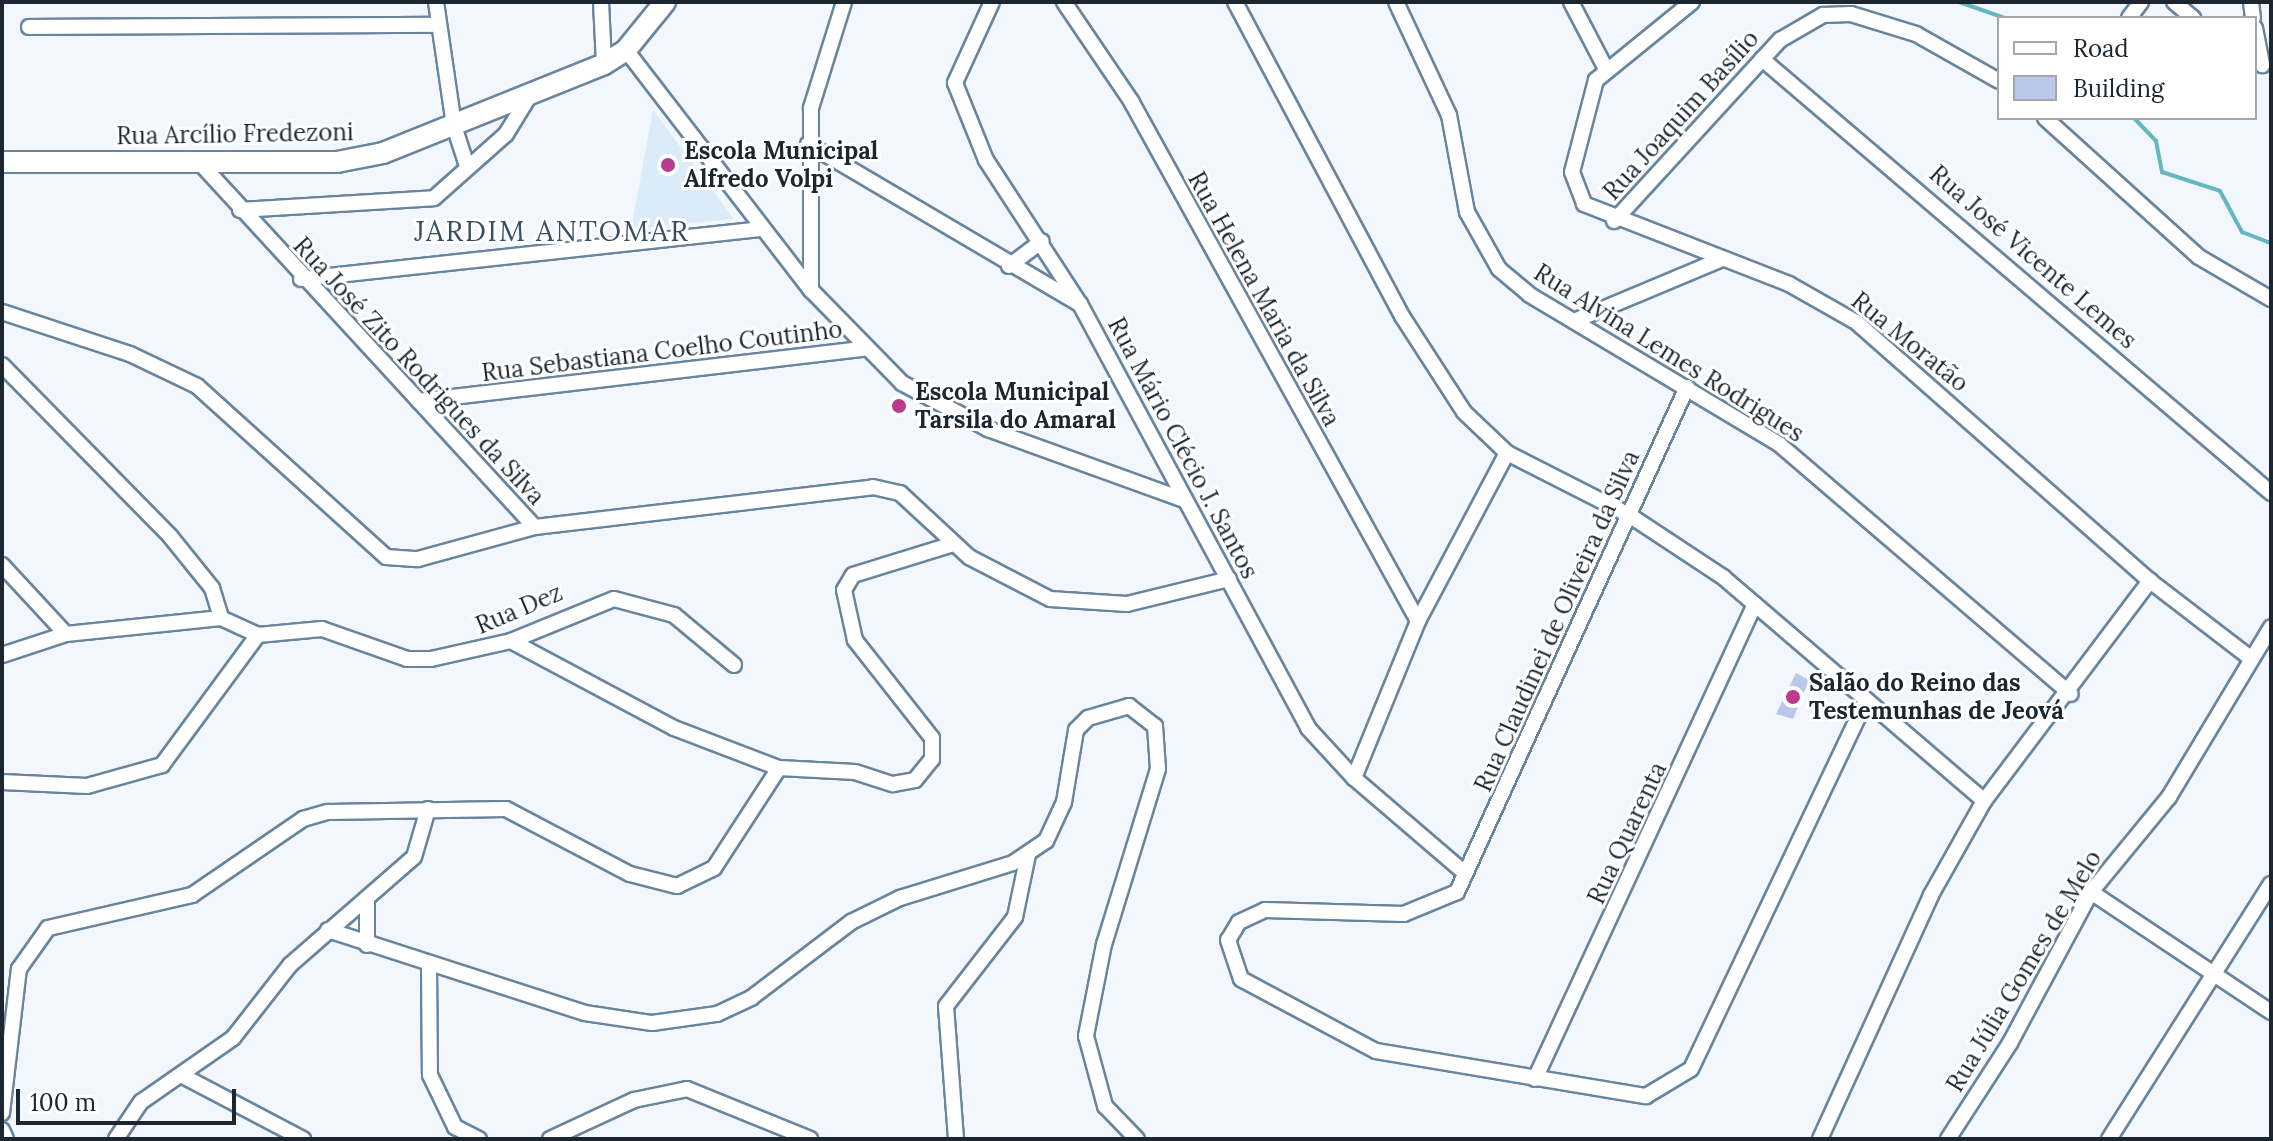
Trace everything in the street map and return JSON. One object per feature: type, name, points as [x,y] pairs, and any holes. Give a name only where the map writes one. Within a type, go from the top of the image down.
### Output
[{"type":"street","points":[[436,2],[454,126],[467,166]]},
{"type":"street","points":[[601,2],[604,64]]},
{"type":"street","name":"Rua Arcílio Fredezoni","points":[[2,162],[201,164],[349,160],[454,126],[604,64],[626,50],[665,2]]},
{"type":"street","points":[[811,290],[808,144],[816,77],[844,2]]},
{"type":"street","name":"Rua Mário Clécio J. Santos","points":[[992,2],[955,83],[986,160],[1042,241],[1080,304],[1308,728],[1354,778],[1465,873]]},
{"type":"street","name":"Rua Helena Maria da Silva","points":[[1064,2],[1131,101],[1418,621]]},
{"type":"street","points":[[1235,2],[1437,377],[1507,453],[1629,515],[1755,604],[1865,702],[1984,801]]},
{"type":"street","name":"Rua Alvina Lemes Rodrigues","points":[[1396,2],[1441,92],[1467,212],[1486,251],[1530,295],[1687,387],[1847,498],[2071,694]]},
{"type":"street","points":[[1571,2],[1605,67]]},
{"type":"street","name":"Rua Moratão","points":[[1692,2],[1605,67],[1587,106],[1572,172],[1584,204],[1614,221],[1789,284],[1856,322],[2150,581],[2249,657]]},
{"type":"street","points":[[2174,2],[2191,16]]},
{"type":"street","name":"Rua Joaquim Basílio","points":[[1614,221],[1762,59],[1802,23],[1851,14],[1950,49],[1997,80]]},
{"type":"street","points":[[29,27],[437,25]]},
{"type":"street","points":[[2257,37],[2263,65]]},
{"type":"street","points":[[626,50],[811,290],[863,349],[902,383],[988,429],[1184,500]]},
{"type":"street","name":"Rua José Vicente Lemes","points":[[1762,59],[2271,493]]},
{"type":"street","points":[[240,210],[408,204],[434,198],[506,134],[530,95]]},
{"type":"street","points":[[2047,120],[2199,257],[2271,299]]},
{"type":"street","points":[[808,144],[1009,266],[1080,304]]},
{"type":"street","name":"Rua José Zito Rodrigues da Silva","points":[[201,164],[301,279],[535,527],[873,487],[915,502],[953,544],[1014,582],[1075,605],[1127,604],[1229,579]]},
{"type":"street","points":[[301,279],[762,229]]},
{"type":"street","points":[[1009,266],[1042,241]]},
{"type":"street","points":[[1574,321],[1720,260]]},
{"type":"street","points":[[2,312],[130,354],[197,386],[386,557],[418,559],[535,527]]},
{"type":"street","name":"Rua Sebastiana Coelho Coutinho","points":[[419,401],[863,349]]},
{"type":"street","points":[[2,365],[170,536],[212,588],[221,618]]},
{"type":"street","name":"Rua Claudinei de Oliveira da Silva","points":[[1687,387],[1450,901],[1404,914],[1265,910],[1239,922],[1228,940],[1234,965],[1255,989],[1376,1051],[1646,1096],[1691,1069],[1865,702]]},
{"type":"street","points":[[1354,778],[1418,621],[1507,453]]},
{"type":"street","points":[[511,641],[647,715],[779,768],[855,772],[893,784],[924,771],[932,738],[855,640],[844,590],[853,575],[953,544]]},
{"type":"street","points":[[2,565],[66,634]]},
{"type":"street","points":[[1820,1139],[1931,895],[1984,801],[2071,694],[2150,581]]},
{"type":"street","name":"Rua Dez","points":[[258,635],[322,629],[407,659],[511,641],[582,607],[644,602],[674,615],[734,665]]},
{"type":"street","name":"Rua Quarenta","points":[[1535,1079],[1755,604]]},
{"type":"street","points":[[2,655],[66,634],[221,618],[258,635],[162,765],[87,786],[2,782]]},
{"type":"street","name":"Rua Júlia Gomes de Melo","points":[[1948,1139],[2010,1043],[2091,892],[2169,797],[2249,657],[2271,627]]},
{"type":"street","points":[[956,1139],[946,1006],[1015,917],[1028,855],[1057,821],[1081,724],[1129,706],[1149,716],[1158,743],[1152,804],[1104,944],[1086,1036],[1091,1076],[1105,1106],[1137,1139]]},
{"type":"street","points":[[2,1113],[19,969],[48,928],[192,895],[303,819],[428,809],[506,809],[630,874],[677,886],[714,868],[779,768]]},
{"type":"street","points":[[116,1139],[141,1102],[255,1017],[290,965],[414,857],[428,809]]},
{"type":"street","points":[[328,930],[429,966],[585,1013],[687,1022],[751,998],[816,945],[900,898],[1028,855]]},
{"type":"street","points":[[2109,1139],[2271,884]]},
{"type":"street","points":[[2091,892],[2215,971],[2271,1012]]},
{"type":"street","points":[[367,900],[367,945]]},
{"type":"street","points":[[429,966],[430,1075],[455,1127],[479,1139]]},
{"type":"street","points":[[181,1075],[303,1139]]},
{"type":"street","points":[[550,1139],[634,1100],[687,1089],[810,1139]]},
{"type":"street","points":[[2,1130],[6,1139]]},
{"type":"shaded area","name":"Escola Municipal Alfredo Volpi","points":[[653,110],[734,219],[631,229]]},
{"type":"building","name":"Salão do Reino das Testemunhas de Jeová","points":[[1796,673],[1809,680],[1793,719],[1776,714]]},
{"type":"waterway","points":[[1959,2],[1999,16]]},
{"type":"waterway","points":[[2136,120],[2156,141],[2162,172],[2220,191],[2242,232],[2271,243]]},
{"type":"place","name":"Escola Municipal Alfredo Volpi","points":[[668,165]]},
{"type":"place","name":"Escola Municipal Tarsila do Amaral","points":[[899,406]]},
{"type":"place","name":"Salão do Reino das Testemunhas de Jeová","points":[[1793,697]]},
{"type":"district","name":"JARDIM ANTOMAR","points":[[552,231]]}]
